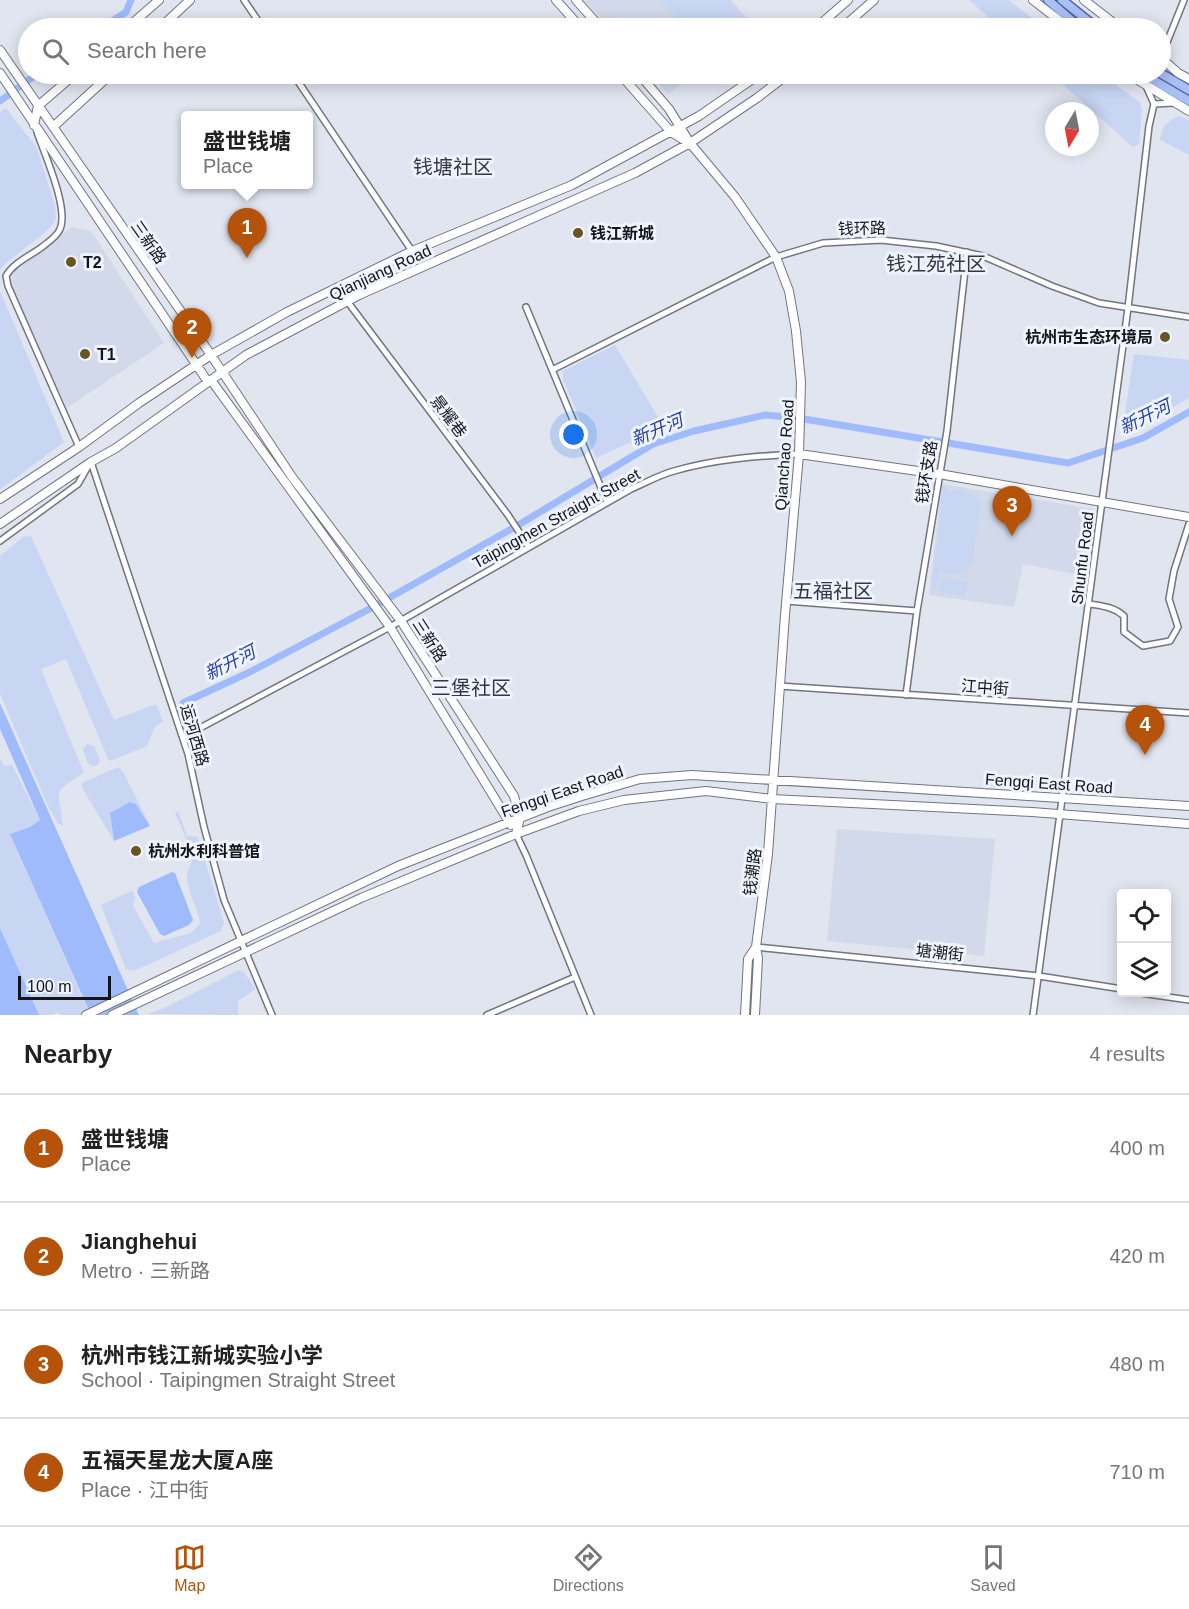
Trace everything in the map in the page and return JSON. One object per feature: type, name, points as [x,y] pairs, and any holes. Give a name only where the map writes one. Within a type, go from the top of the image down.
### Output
[{"type":"main road","points":[[138,18],[159,0]]},
{"type":"main road","points":[[171,18],[190,0]]},
{"type":"main road","points":[[556,0],[572,18]]},
{"type":"main road","points":[[576,0],[592,18]]},
{"type":"main road","points":[[827,18],[848,0]]},
{"type":"main road","points":[[853,18],[874,0]]},
{"type":"main road","points":[[1033,0],[1056,18]]},
{"type":"main road","points":[[1048,0],[1069,18]]},
{"type":"main road","points":[[1062,0],[1084,18]]},
{"type":"main road","points":[[1084,0],[1107,18]]},
{"type":"main road","name":"三新路","points":[[0,50],[18,75]]},
{"type":"main road","points":[[1171,66],[1189,79]]},
{"type":"main road","name":"三新路","points":[[0,73],[209,381],[390,627],[516,834]]},
{"type":"main road","points":[[1171,80],[1189,90]]},
{"type":"main road","name":"三新路","points":[[24,84],[211,355],[292,477],[402,621],[514,796],[520,818]]},
{"type":"main road","points":[[64,84],[39,106],[34,124],[53,127],[100,84]]},
{"type":"main road","name":"Qianchao Road","points":[[629,84],[671,132],[690,144]]},
{"type":"main road","name":"Qianchao Road","points":[[647,84],[669,110],[690,144],[735,197],[776,257],[789,291],[796,331],[801,382],[799,454],[772,799]]},
{"type":"main road","name":"Qianjiang Road","points":[[0,499],[211,355],[287,312],[412,251],[572,185],[680,127],[745,84]]},
{"type":"main road","name":"Qianjiang Road","points":[[0,524],[91,462],[116,448],[246,355],[347,301],[635,173],[690,144],[775,84]]},
{"type":"main road","points":[[1143,84],[1189,111]]},
{"type":"main road","points":[[1160,84],[1189,101]]},
{"type":"main road","name":"Taipingmen Straight Street","points":[[799,454],[939,474],[1189,517]]},
{"type":"main road","name":"Fengqi East Road","points":[[86,1015],[399,866],[520,818],[640,779],[692,775],[1189,806]]},
{"type":"main road","name":"Fengqi East Road","points":[[112,1015],[361,898],[516,834],[579,811],[624,800],[706,791],[772,799],[1060,814],[1189,824]]},
{"type":"main road","name":"钱潮路","points":[[756,947],[768,854],[772,799]]},
{"type":"main road","points":[[516,834],[520,818]]},
{"type":"main road","points":[[745,1015],[748,959],[756,947]]},
{"type":"main road","points":[[754,1015],[758,958],[756,947]]},
{"type":"street","points":[[244,0],[256,18]]},
{"type":"street","points":[[1171,32],[1184,0]]},
{"type":"street","points":[[300,84],[412,251]]},
{"type":"street","points":[[1146,86],[1154,104],[1174,103]]},
{"type":"street","name":"Shunfu Road","points":[[1033,1015],[1090,604],[1149,126],[1154,104]]},
{"type":"street","name":"三新路","points":[[34,124],[60,196],[63,217],[59,231],[43,246],[10,269],[6,276],[8,286],[79,447]]},
{"type":"street","name":"钱环路","points":[[552,370],[776,257],[823,243],[852,240],[913,242],[967,252],[983,256],[1079,297],[1100,303],[1189,317]]},
{"type":"street","name":"钱环支路","points":[[906,695],[917,611],[947,431],[967,252]]},
{"type":"street","name":"景耀巷","points":[[347,301],[508,515],[529,547]]},
{"type":"street","points":[[526,307],[607,502]]},
{"type":"street","name":"Taipingmen Straight Street","points":[[183,737],[402,621],[631,489],[673,471],[713,462],[751,456],[799,454]]},
{"type":"street","points":[[0,541],[78,484],[91,462]]},
{"type":"street","name":"运河西路","points":[[91,462],[183,737],[224,900],[272,1015]]},
{"type":"street","points":[[1090,604],[1114,608],[1120,612],[1124,616],[1124,632],[1143,646],[1170,640],[1178,627],[1170,599],[1174,571],[1189,524]]},
{"type":"street","points":[[786,602],[917,611]]},
{"type":"street","name":"江中街","points":[[780,686],[1189,713]]},
{"type":"street","points":[[516,834],[591,1015]]},
{"type":"street","name":"塘潮街","points":[[756,947],[1039,976],[1117,988]]},
{"type":"street","points":[[487,1015],[575,976]]},
{"type":"street","points":[[1168,997],[1189,1000]]},
{"type":"shaded area","points":[[584,0],[731,0],[748,18],[601,18]]},
{"type":"shaded area","points":[[660,0],[729,0],[744,18],[677,18]]},
{"type":"shaded area","points":[[969,0],[1009,0],[1032,18],[990,18]]},
{"type":"shaded area","points":[[659,84],[682,84],[668,94]]},
{"type":"shaded area","points":[[1062,84],[1114,84],[1140,102],[1142,110],[1139,144],[1133,147],[1099,117],[1099,102],[1082,102]]},
{"type":"shaded area","points":[[6,108],[37,148],[55,206],[56,219],[49,229],[0,270],[0,112]]},
{"type":"shaded area","points":[[1179,116],[1189,120],[1189,155],[1160,140],[1166,125]]},
{"type":"shaded area","points":[[72,227],[91,231],[164,343],[67,408],[11,286],[12,271]]},
{"type":"shaded area","points":[[0,291],[64,442],[1,489],[0,489]]},
{"type":"shaded area","points":[[615,345],[664,427],[596,458],[563,379],[563,371]]},
{"type":"shaded area","points":[[1134,354],[1189,360],[1189,398],[1137,428],[1122,433]]},
{"type":"shaded area","points":[[942,484],[1093,509],[1080,575],[1023,564],[1014,607],[929,595]]},
{"type":"shaded area","points":[[943,487],[948,488],[948,492],[958,490],[966,492],[974,496],[981,504],[972,564],[965,571],[957,574],[948,574],[939,570],[936,591],[931,590]]},
{"type":"shaded area","points":[[31,536],[114,720],[156,704],[163,721],[155,727],[147,746],[110,761],[66,659],[41,669],[84,773],[61,789],[59,799],[63,825],[58,824],[48,806],[0,694],[0,556],[23,537]]},
{"type":"shaded area","points":[[941,578],[968,582],[965,596],[939,592]]},
{"type":"shaded area","points":[[87,744],[94,746],[100,760],[98,765],[88,764],[83,749]]},
{"type":"shaded area","points":[[0,758],[4,766],[12,765],[40,820],[30,827],[10,834],[90,1015],[60,1015],[58,1012],[52,1015],[39,1015],[0,928]]},
{"type":"shaded area","points":[[118,767],[122,770],[150,825],[136,804],[130,802],[110,813],[114,841],[81,786],[82,783]]},
{"type":"shaded area","points":[[178,811],[187,836],[198,837],[224,923],[221,931],[134,971],[126,969],[101,905],[133,891],[135,898],[133,906],[154,943],[191,933],[200,924],[187,874],[193,854],[175,813]]},
{"type":"shaded area","points":[[837,829],[995,839],[984,956],[827,941]]},
{"type":"shaded area","points":[[239,970],[245,973],[255,989],[238,1001],[238,1015],[147,1014],[162,1009]]},
{"type":"water","points":[[0,703],[139,1015],[91,1015],[10,834],[30,827],[40,820],[0,729]]},
{"type":"water","points":[[130,802],[136,804],[150,826],[114,841],[110,813]]},
{"type":"water","points":[[172,872],[175,873],[193,920],[189,925],[164,936],[160,934],[137,892],[139,887]]},
{"type":"water","points":[[0,928],[39,1015],[0,1015]]},
{"type":"waterway","points":[[117,18],[126,12],[131,0]]},
{"type":"waterway","points":[[0,101],[23,84]]},
{"type":"waterway","name":"新开河","points":[[183,703],[250,672],[373,607],[515,527],[653,444],[694,431],[765,415],[798,418],[1068,463],[1143,438],[1189,412]]},
{"type":"place","name":"钱江新城","points":[[578,233]]},
{"type":"place","name":"盛世钱塘","points":[[247,258]]},
{"type":"place","name":"T2","points":[[71,262]]},
{"type":"place","name":"杭州市生态环境局","points":[[1165,337]]},
{"type":"place","name":"T1","points":[[85,354]]},
{"type":"place","name":"Jianghehui","points":[[192,358]]},
{"type":"place","name":"杭州市钱江新城实验小学","points":[[1012,536]]},
{"type":"place","name":"五福天星龙大厦A座","points":[[1145,755]]},
{"type":"place","name":"杭州水利科普馆","points":[[136,851]]},
{"type":"district","name":"钱塘社区","points":[[453,167]]},
{"type":"district","name":"钱江苑社区","points":[[936,264]]},
{"type":"district","name":"五福社区","points":[[833,591]]},
{"type":"district","name":"三堡社区","points":[[471,688]]}]
